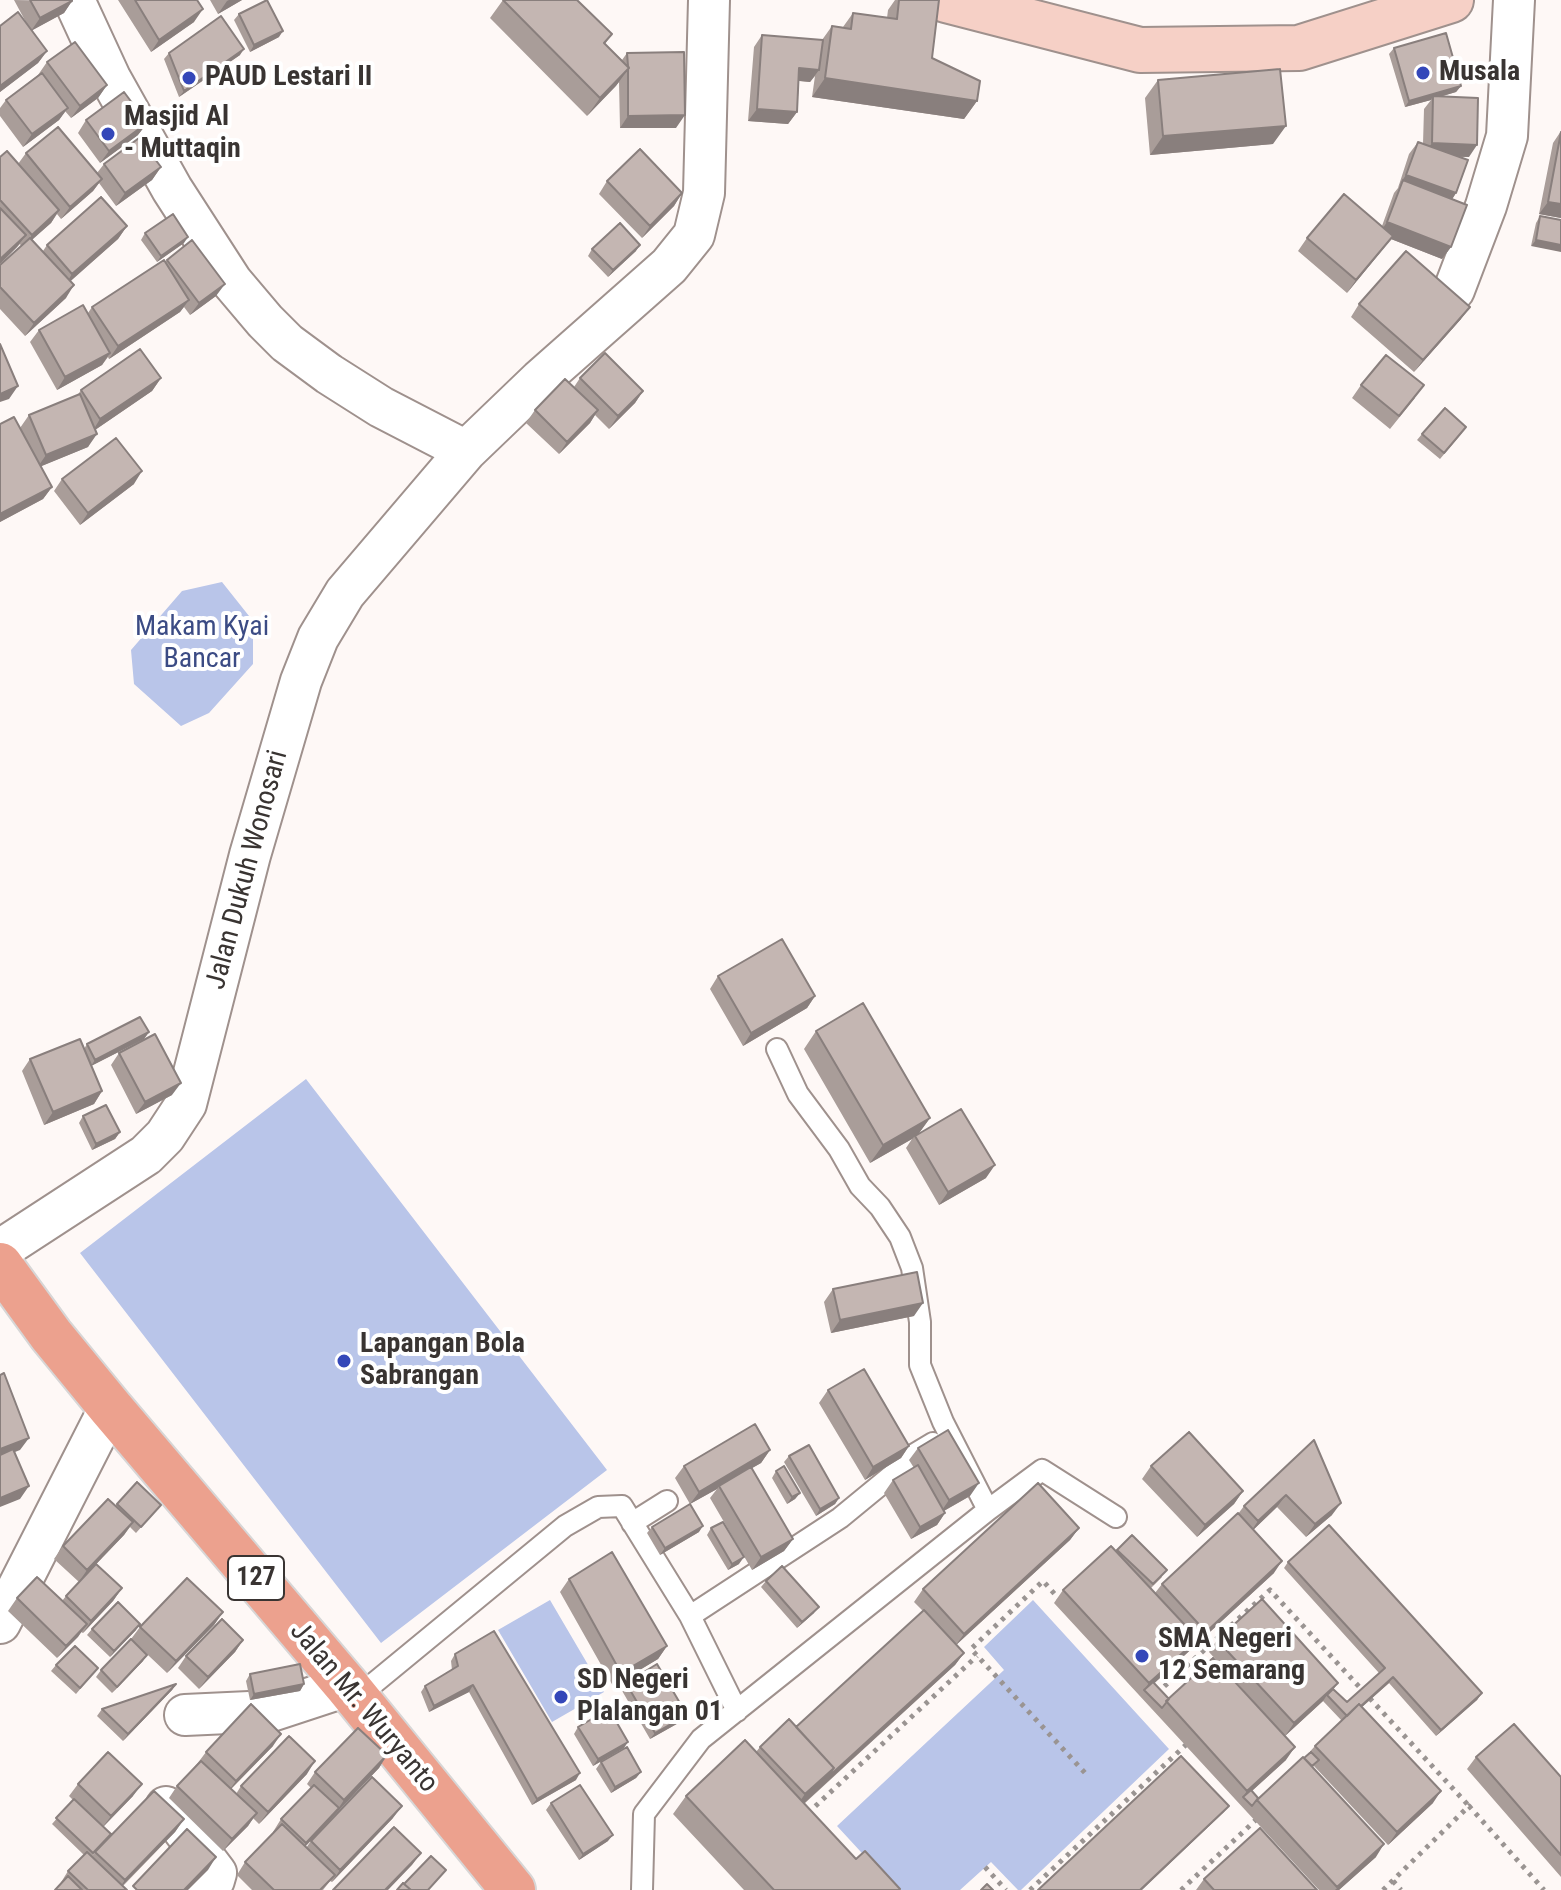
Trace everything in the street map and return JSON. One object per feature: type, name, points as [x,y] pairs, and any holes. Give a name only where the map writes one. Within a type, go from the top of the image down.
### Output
[{"type":"main road","points":[[946,0],[1140,50],[1299,48],[1451,0]]},
{"type":"main road","name":"Jalan Mr. Wuryanto","points":[[0,1265],[51,1335],[110,1407],[351,1692],[513,1890]]},
{"type":"street","points":[[74,0],[110,78],[172,189],[232,282],[265,321],[287,343],[329,374],[381,407],[466,451]]},
{"type":"street","name":"Jalan Dukuh Wonosari","points":[[0,1250],[146,1155],[165,1136],[186,1104],[250,855],[301,681],[318,638],[345,593],[466,451],[540,380],[669,266],[694,235],[704,193],[709,0]]},
{"type":"street","points":[[1454,290],[1486,206],[1507,136],[1514,0]]},
{"type":"street","points":[[0,1623],[110,1407]]},
{"type":"street","points":[[185,1715],[271,1711],[351,1692]]},
{"type":"street","points":[[166,1807],[216,1873],[214,1880],[204,1890]]},
{"type":"lane","points":[[777,1049],[798,1094],[839,1149],[860,1186],[880,1207],[900,1237],[912,1268],[920,1322],[920,1365],[949,1433],[988,1510]]},
{"type":"lane","points":[[690,1616],[840,1518],[896,1472],[908,1458],[949,1433]]},
{"type":"lane","points":[[642,1890],[644,1814],[701,1739],[988,1510],[1042,1470],[1116,1517]]},
{"type":"lane","points":[[632,1523],[667,1501]]},
{"type":"lane","points":[[351,1692],[565,1526],[598,1507],[622,1506],[690,1616],[737,1711]]},
{"type":"path","points":[[1065,1605],[1043,1581],[971,1649],[1086,1774]]},
{"type":"path","points":[[1151,1699],[1270,1590],[1544,1890]]},
{"type":"path","points":[[806,1815],[977,1656]]},
{"type":"path","points":[[1361,1702],[1369,1695]]},
{"type":"path","points":[[1180,1731],[1199,1752]]},
{"type":"path","points":[[1030,1890],[1190,1741]]},
{"type":"path","points":[[1383,1890],[1469,1806]]},
{"type":"path","points":[[1181,1890],[1258,1815],[1269,1828]]},
{"type":"path","points":[[985,1867],[1006,1890]]},
{"type":"path","points":[[1393,1881],[1401,1890]]},
{"type":"green space","name":"Makam Kyai Bancar","points":[[222,582],[253,621],[253,664],[209,713],[181,726],[134,684],[131,650],[182,591]]},
{"type":"green space","name":"Lapangan Bola Sabrangan","points":[[306,1079],[607,1470],[381,1643],[80,1253]]},
{"type":"green space","points":[[550,1600],[604,1692],[552,1722],[498,1630]]},
{"type":"green space","points":[[1033,1600],[1169,1749],[1021,1890],[991,1862],[960,1890],[896,1890],[837,1826],[1004,1670],[984,1647]]},
{"type":"building","points":[[30,0],[72,0],[72,1],[40,18]]},
{"type":"building","points":[[135,0],[197,0],[203,9],[159,40]]},
{"type":"building","points":[[267,0],[283,31],[254,45],[239,14]]},
{"type":"building","points":[[503,0],[577,0],[612,34],[604,43],[629,68],[600,98]]},
{"type":"building","points":[[899,0],[939,0],[932,58],[980,81],[977,101],[825,78],[832,26],[851,29],[853,13],[897,19]]},
{"type":"building","points":[[18,12],[47,51],[0,86],[0,26]]},
{"type":"building","name":"PAUD Lestari II","points":[[221,16],[244,49],[184,91],[169,53]]},
{"type":"building","name":"Musala","points":[[1446,33],[1461,86],[1409,101],[1394,48]]},
{"type":"building","points":[[762,35],[823,40],[819,70],[799,68],[797,112],[757,109]]},
{"type":"building","points":[[75,42],[107,85],[80,106],[47,62]]},
{"type":"building","points":[[684,52],[685,115],[628,116],[627,53]]},
{"type":"building","points":[[1280,69],[1286,126],[1163,136],[1158,80]]},
{"type":"building","points":[[42,73],[68,108],[32,134],[6,100]]},
{"type":"building","points":[[124,92],[147,123],[109,151],[86,120]]},
{"type":"building","points":[[1433,96],[1478,98],[1477,145],[1432,143]]},
{"type":"building","points":[[58,127],[102,179],[70,207],[26,153]]},
{"type":"building","points":[[1561,132],[1561,204],[1548,202]]},
{"type":"building","points":[[139,138],[161,167],[125,193],[104,164]]},
{"type":"building","points":[[1418,142],[1468,160],[1456,193],[1406,175]]},
{"type":"building","points":[[640,149],[682,193],[650,226],[607,181]]},
{"type":"building","points":[[7,151],[59,210],[32,235],[0,200],[0,157]]},
{"type":"building","points":[[1403,180],[1467,205],[1451,247],[1387,222]]},
{"type":"building","points":[[1344,194],[1393,236],[1356,280],[1307,238]]},
{"type":"building","points":[[101,197],[127,226],[72,274],[47,245]]},
{"type":"building","points":[[0,208],[26,235],[0,259]]},
{"type":"building","points":[[173,214],[188,237],[161,256],[145,233]]},
{"type":"building","points":[[1540,216],[1561,220],[1561,245],[1536,240]]},
{"type":"building","points":[[620,223],[640,245],[613,270],[592,249]]},
{"type":"building","points":[[30,238],[74,285],[34,323],[0,287],[0,265]]},
{"type":"building","points":[[192,240],[225,284],[199,303],[167,260]]},
{"type":"building","points":[[1406,251],[1470,307],[1423,360],[1359,304]]},
{"type":"building","points":[[164,260],[189,300],[118,346],[92,307]]},
{"type":"building","points":[[83,305],[110,353],[65,377],[39,330]]},
{"type":"building","points":[[0,344],[18,386],[0,394]]},
{"type":"building","points":[[140,349],[161,378],[100,419],[81,390]]},
{"type":"building","points":[[605,353],[643,391],[618,416],[580,378]]},
{"type":"building","points":[[1386,355],[1424,385],[1399,416],[1361,385]]},
{"type":"building","points":[[565,379],[598,410],[567,442],[535,410]]},
{"type":"building","points":[[80,394],[97,434],[46,455],[29,415]]},
{"type":"building","points":[[1445,408],[1466,427],[1444,453],[1422,434]]},
{"type":"building","points":[[14,417],[52,487],[0,514],[0,424]]},
{"type":"building","points":[[116,438],[142,471],[88,513],[62,479]]},
{"type":"building","points":[[782,939],[815,996],[751,1033],[718,976]]},
{"type":"building","points":[[863,1003],[930,1118],[883,1145],[816,1031]]},
{"type":"building","points":[[140,1017],[149,1032],[95,1060],[87,1044]]},
{"type":"building","points":[[155,1034],[181,1083],[145,1102],[119,1053]]},
{"type":"building","points":[[80,1039],[102,1091],[53,1112],[30,1059]]},
{"type":"building","points":[[106,1105],[120,1132],[96,1144],[83,1116]]},
{"type":"building","points":[[961,1109],[995,1165],[948,1192],[915,1136]]},
{"type":"building","points":[[917,1272],[923,1303],[840,1320],[833,1289]]},
{"type":"building","points":[[864,1369],[909,1446],[873,1467],[828,1390]]},
{"type":"building","points":[[4,1373],[29,1438],[0,1449],[0,1375]]},
{"type":"building","points":[[755,1424],[770,1450],[699,1492],[684,1466]]},
{"type":"building","points":[[948,1430],[979,1483],[949,1500],[918,1448]]},
{"type":"building","points":[[1189,1432],[1243,1491],[1205,1525],[1151,1466]]},
{"type":"building","points":[[1314,1440],[1341,1503],[1315,1524],[1286,1495],[1258,1521],[1244,1506]]},
{"type":"building","points":[[809,1445],[839,1498],[820,1509],[789,1456]]},
{"type":"building","points":[[13,1449],[29,1486],[0,1498],[0,1455]]},
{"type":"building","points":[[918,1465],[945,1513],[920,1527],[893,1480]]},
{"type":"building","points":[[784,1466],[800,1493],[792,1497],[776,1471]]},
{"type":"building","points":[[751,1467],[793,1539],[761,1557],[719,1486]]},
{"type":"building","points":[[137,1482],[161,1505],[141,1527],[117,1504]]},
{"type":"building","points":[[1038,1483],[1079,1528],[964,1634],[923,1589]]},
{"type":"building","points":[[108,1499],[133,1522],[87,1570],[63,1546]]},
{"type":"building","points":[[690,1504],[703,1526],[665,1548],[652,1527]]},
{"type":"building","points":[[1238,1513],[1282,1561],[1206,1632],[1162,1584]]},
{"type":"building","points":[[723,1522],[744,1557],[732,1564],[711,1528]]},
{"type":"building","points":[[1329,1525],[1482,1693],[1441,1730],[1393,1677],[1347,1716],[1327,1695],[1333,1689],[1347,1702],[1385,1668],[1288,1562]]},
{"type":"building","points":[[1132,1535],[1167,1570],[1153,1584],[1117,1550]]},
{"type":"building","points":[[1111,1546],[1198,1639],[1149,1683],[1063,1590]]},
{"type":"building","points":[[612,1552],[667,1646],[621,1673],[569,1579]]},
{"type":"building","points":[[96,1564],[122,1588],[91,1621],[66,1596]]},
{"type":"building","points":[[782,1566],[819,1607],[802,1622],[766,1581]]},
{"type":"building","points":[[37,1577],[87,1624],[66,1646],[17,1598]]},
{"type":"building","points":[[187,1578],[223,1612],[176,1661],[140,1627]]},
{"type":"building","points":[[1262,1599],[1338,1683],[1294,1723],[1217,1640]]},
{"type":"building","points":[[118,1602],[140,1624],[114,1651],[92,1629]]},
{"type":"building","points":[[924,1610],[964,1653],[826,1779],[834,1768],[796,1727]]},
{"type":"building","points":[[222,1619],[243,1640],[208,1677],[186,1656]]},
{"type":"building","points":[[494,1631],[580,1773],[537,1799],[473,1685],[434,1706],[425,1686],[458,1666],[455,1654]]},
{"type":"building","points":[[131,1639],[147,1655],[117,1687],[101,1670]]},
{"type":"building","points":[[75,1646],[98,1668],[80,1688],[56,1665]]},
{"type":"building","points":[[1213,1658],[1295,1747],[1247,1791],[1166,1701]]},
{"type":"building","points":[[300,1664],[304,1684],[254,1694],[250,1674]]},
{"type":"building","points":[[657,1664],[687,1715],[655,1733],[626,1683]]},
{"type":"building","points":[[1153,1682],[1169,1699],[1162,1708],[1144,1690]]},
{"type":"building","points":[[176,1684],[128,1734],[102,1709]]},
{"type":"building","points":[[251,1704],[281,1734],[236,1781],[206,1752]]},
{"type":"building","points":[[1359,1704],[1441,1791],[1397,1832],[1315,1746]]},
{"type":"building","points":[[609,1709],[628,1742],[598,1759],[578,1727]]},
{"type":"building","points":[[789,1719],[834,1768],[805,1794],[760,1747]]},
{"type":"building","points":[[1514,1724],[1561,1777],[1561,1855],[1476,1757]]},
{"type":"building","points":[[358,1728],[387,1755],[344,1800],[315,1772]]},
{"type":"building","points":[[289,1736],[315,1761],[268,1812],[241,1786]]},
{"type":"building","points":[[745,1740],[856,1859],[865,1851],[900,1889],[774,1890],[686,1796]]},
{"type":"building","points":[[627,1747],[641,1772],[615,1787],[601,1762]]},
{"type":"building","points":[[108,1752],[142,1784],[111,1816],[78,1784]]},
{"type":"building","points":[[1311,1752],[1319,1760],[1312,1766],[1304,1758]]},
{"type":"building","points":[[1181,1756],[1229,1806],[1140,1890],[1038,1890]]},
{"type":"building","points":[[1303,1757],[1384,1844],[1337,1887],[1257,1800]]},
{"type":"building","points":[[201,1761],[257,1813],[232,1839],[177,1786]]},
{"type":"building","points":[[372,1777],[402,1806],[340,1870],[311,1841]]},
{"type":"building","points":[[314,1785],[339,1808],[306,1843],[281,1819]]},
{"type":"building","points":[[580,1785],[613,1835],[583,1854],[551,1803]]},
{"type":"building","points":[[1251,1790],[1258,1798],[1252,1806],[1243,1797]]},
{"type":"building","points":[[154,1791],[184,1819],[125,1880],[95,1852]]},
{"type":"building","points":[[74,1799],[111,1834],[93,1853],[56,1818]]},
{"type":"building","points":[[282,1824],[335,1875],[320,1890],[274,1890],[245,1862]]},
{"type":"building","points":[[394,1827],[421,1853],[385,1890],[333,1890]]},
{"type":"building","points":[[1260,1828],[1317,1890],[1214,1890],[1204,1879]]},
{"type":"building","points":[[187,1829],[216,1857],[184,1890],[137,1890],[133,1886]]},
{"type":"building","points":[[87,1852],[127,1890],[88,1890],[68,1871]]},
{"type":"building","points":[[431,1856],[446,1870],[428,1890],[411,1890],[404,1884]]},
{"type":"building","points":[[68,1876],[82,1890],[55,1890]]},
{"type":"building","points":[[403,1883],[411,1890],[397,1890]]},
{"type":"place","name":"Musala","points":[[1423,73]]},
{"type":"place","name":"PAUD Lestari II","points":[[189,78]]},
{"type":"place","name":"Masjid Al - Muttaqin","points":[[108,134]]},
{"type":"place","name":"Lapangan Bola Sabrangan","points":[[344,1361]]},
{"type":"place","name":"SMA Negeri 12 Semarang","points":[[1142,1656]]},
{"type":"place","name":"SD Negeri Plalangan 01","points":[[561,1697]]}]
